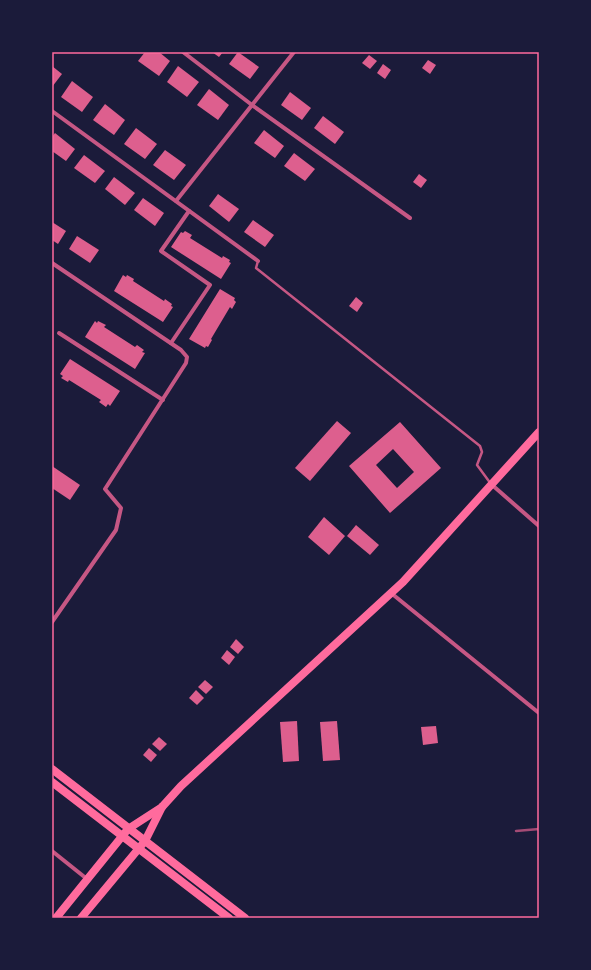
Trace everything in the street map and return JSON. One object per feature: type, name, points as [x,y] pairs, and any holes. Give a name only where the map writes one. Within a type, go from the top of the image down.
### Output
[{"type":"main road","points":[[56,918],[128,828],[162,807],[193,775],[403,582],[539,432]]},
{"type":"main road","points":[[52,769],[245,918]]},
{"type":"main road","points":[[52,782],[229,918]]},
{"type":"main road","points":[[81,918],[145,841],[162,807]]},
{"type":"street","points":[[183,52],[252,105],[410,218]]},
{"type":"street","points":[[176,201],[294,52]]},
{"type":"street","points":[[52,111],[258,261]]},
{"type":"street","points":[[171,343],[210,285],[161,251],[189,211]]},
{"type":"street","points":[[52,263],[171,343],[186,357],[186,363],[105,489],[121,508],[116,530],[52,622]]},
{"type":"street","points":[[59,333],[163,400]]},
{"type":"street","points":[[491,484],[539,526]]},
{"type":"street","points":[[391,593],[539,713]]},
{"type":"street","points":[[52,851],[87,879]]},
{"type":"lane","points":[[258,261],[256,268],[480,446],[482,452],[477,466],[491,484]]},
{"type":"building","points":[[145,52],[159,52],[170,61],[159,76],[138,61]]},
{"type":"building","points":[[212,52],[223,52],[219,57]]},
{"type":"building","points":[[238,52],[259,67],[250,79],[229,64]]},
{"type":"building","points":[[369,55],[377,61],[370,69],[362,63]]},
{"type":"building","points":[[428,60],[436,65],[430,74],[422,68]]},
{"type":"building","points":[[383,64],[391,70],[385,79],[377,73]]},
{"type":"building","points":[[52,66],[62,74],[52,87]]},
{"type":"building","points":[[178,66],[199,82],[187,97],[167,82]]},
{"type":"building","points":[[72,81],[93,97],[82,112],[61,97]]},
{"type":"building","points":[[209,89],[229,105],[218,120],[197,105]]},
{"type":"building","points":[[290,92],[311,108],[302,120],[281,105]]},
{"type":"building","points":[[105,104],[125,120],[114,135],[93,120]]},
{"type":"building","points":[[323,116],[344,132],[335,144],[314,128]]},
{"type":"building","points":[[136,128],[157,144],[145,159],[124,144]]},
{"type":"building","points":[[264,130],[284,146],[275,158],[254,143]]},
{"type":"building","points":[[55,133],[75,149],[66,161],[52,151],[52,137]]},
{"type":"building","points":[[165,150],[186,165],[174,180],[153,165]]},
{"type":"building","points":[[294,153],[315,169],[305,181],[284,166]]},
{"type":"building","points":[[84,155],[105,171],[95,183],[74,168]]},
{"type":"building","points":[[419,174],[427,180],[421,188],[413,182]]},
{"type":"building","points":[[114,177],[135,193],[125,205],[105,189]]},
{"type":"building","points":[[218,194],[239,209],[229,222],[209,206]]},
{"type":"building","points":[[143,198],[164,213],[155,226],[134,210]]},
{"type":"building","points":[[253,220],[274,235],[265,247],[244,232]]},
{"type":"building","points":[[52,222],[66,231],[58,244],[52,240]]},
{"type":"building","points":[[185,231],[192,235],[190,238],[222,258],[223,256],[230,260],[229,262],[231,263],[221,279],[171,247],[181,232],[183,233]]},
{"type":"building","points":[[77,236],[99,250],[90,263],[69,249]]},
{"type":"building","points":[[123,275],[126,277],[127,275],[134,279],[133,281],[164,301],[165,299],[172,304],[171,306],[173,307],[163,322],[114,291]]},
{"type":"building","points":[[220,289],[235,298],[234,300],[236,302],[232,309],[230,307],[211,339],[212,340],[208,347],[206,346],[205,348],[189,339]]},
{"type":"building","points":[[356,297],[363,303],[357,312],[349,306]]},
{"type":"building","points":[[95,321],[106,325],[104,327],[135,347],[137,345],[144,350],[142,352],[145,353],[135,369],[85,337]]},
{"type":"building","points":[[70,359],[120,391],[110,406],[108,404],[106,407],[99,402],[101,400],[69,380],[68,382],[61,378],[63,376],[60,374]]},
{"type":"building","points":[[337,421],[351,433],[310,481],[295,468]]},
{"type":"building","points":[[400,422],[441,468],[390,513],[349,466]],"holes":[[[393,449],[414,472],[397,488],[376,465]]]},
{"type":"building","points":[[52,466],[80,485],[70,500],[52,488]]},
{"type":"building","points":[[324,517],[345,536],[329,555],[308,537]]},
{"type":"building","points":[[356,525],[379,545],[370,555],[347,536]]},
{"type":"building","points":[[236,639],[244,647],[238,654],[230,647]]},
{"type":"building","points":[[227,650],[235,657],[229,665],[221,658]]},
{"type":"building","points":[[205,680],[213,687],[206,694],[198,687]]},
{"type":"building","points":[[196,690],[204,698],[197,705],[189,698]]},
{"type":"building","points":[[297,721],[299,761],[283,762],[280,722]]},
{"type":"building","points":[[337,721],[340,760],[323,761],[320,722]]},
{"type":"building","points":[[436,726],[438,743],[423,745],[421,727]]},
{"type":"building","points":[[159,737],[167,744],[160,751],[152,744]]},
{"type":"building","points":[[149,748],[157,755],[151,762],[143,755]]},
{"type":"railway","points":[[516,831],[539,829]]}]
